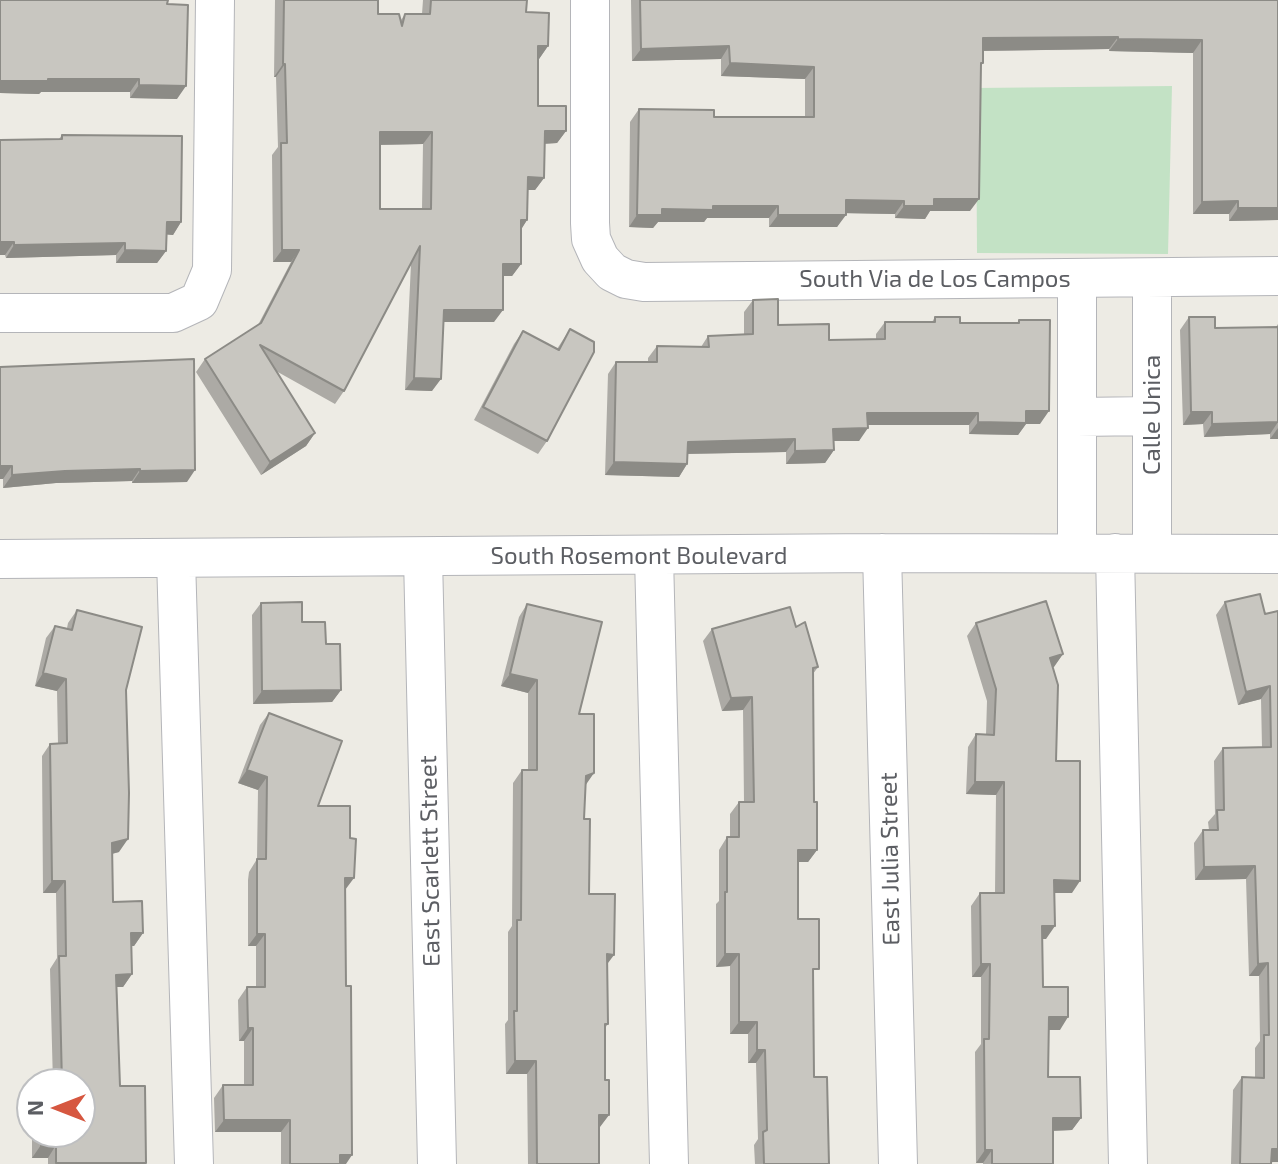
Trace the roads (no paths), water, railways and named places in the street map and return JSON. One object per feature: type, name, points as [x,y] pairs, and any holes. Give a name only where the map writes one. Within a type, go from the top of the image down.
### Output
[{"type":"street","points":[[0,313],[173,313],[199,301],[212,270],[215,0]]},
{"type":"street","name":"South Via de Los Campos","points":[[590,0],[591,268],[644,282],[1278,276]]},
{"type":"street","points":[[1077,278],[1077,553]]},
{"type":"street","name":"Calle Unica","points":[[1152,278],[1152,553]]},
{"type":"street","points":[[1077,417],[1152,416]]},
{"type":"street","name":"South Rosemont Boulevard","points":[[0,559],[882,553],[1278,554]]},
{"type":"street","name":"East Julia Street","points":[[882,553],[898,1164]]},
{"type":"street","points":[[1115,553],[1128,1164]]},
{"type":"street","points":[[654,556],[669,1164]]},
{"type":"street","name":"East Scarlett Street","points":[[423,557],[437,1164]]},
{"type":"street","points":[[176,559],[194,1164]]}]
